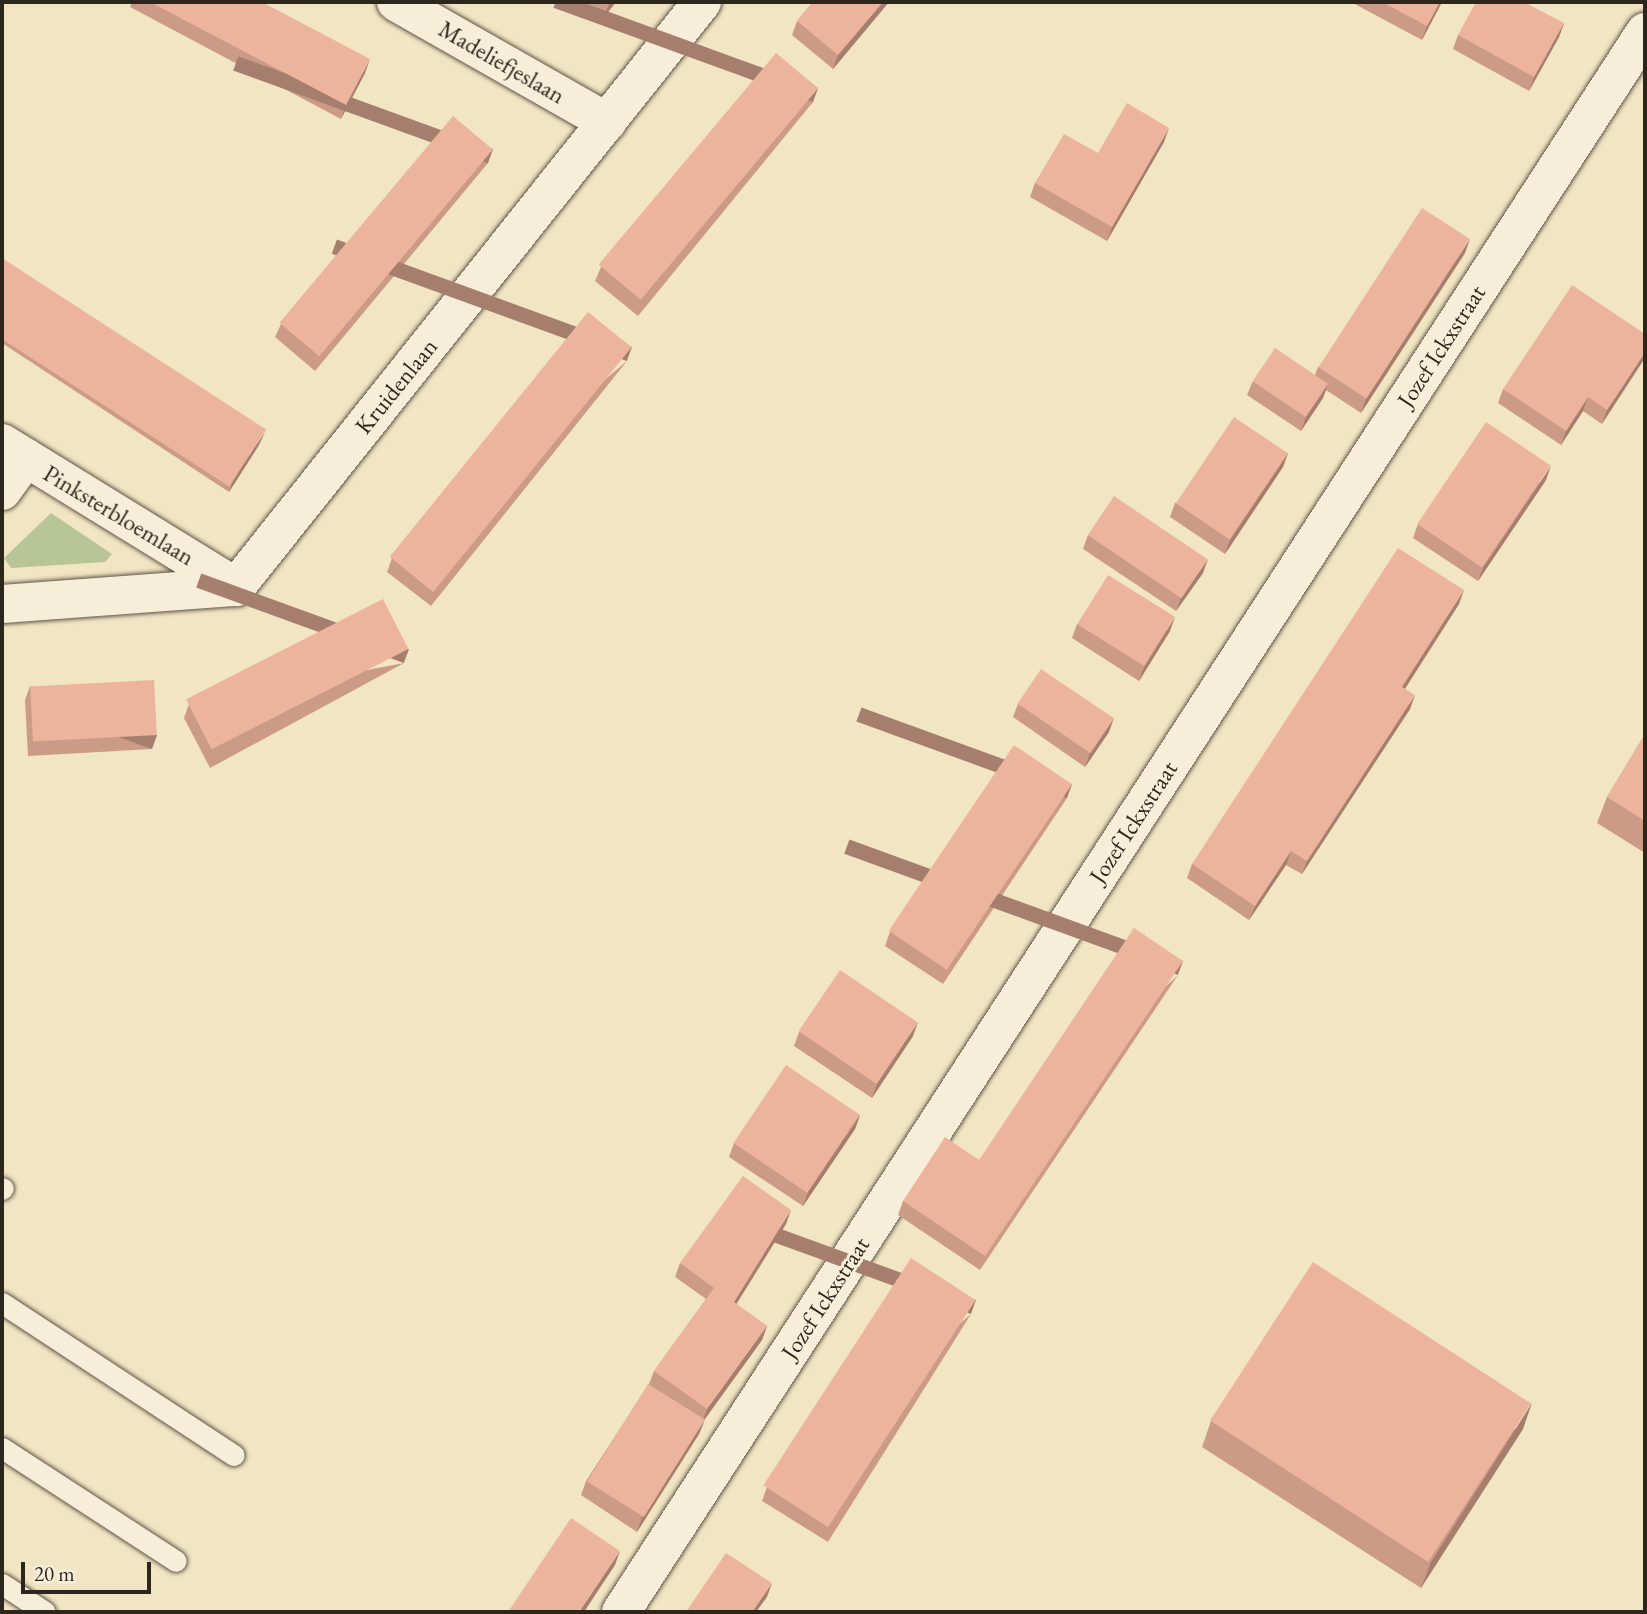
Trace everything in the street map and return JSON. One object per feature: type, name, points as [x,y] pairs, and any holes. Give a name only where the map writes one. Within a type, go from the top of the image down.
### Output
[{"type":"street","name":"Madeliefjeslaan","points":[[396,2],[607,122]]},
{"type":"street","name":"Kruidenlaan","points":[[236,587],[702,2]]},
{"type":"street","name":"Jozef Ickxstraat","points":[[621,1612],[1645,32]]},
{"type":"street","name":"Pinksterbloemlaan","points":[[14,450],[236,587]]},
{"type":"street","points":[[2,491],[14,450]]},
{"type":"street","points":[[2,604],[236,587]]},
{"type":"lane","points":[[2,1303],[233,1455]]},
{"type":"lane","points":[[2,1448],[176,1561]]},
{"type":"lane","points":[[2,1584],[45,1612]]},
{"type":"green space","points":[[51,513],[112,554],[105,562],[11,568],[4,558]]},
{"type":"building","points":[[150,2],[262,2],[370,59],[346,105]]},
{"type":"building","points":[[813,2],[883,2],[838,55],[797,21]]},
{"type":"building","points":[[1382,2],[1440,2],[1427,26]]},
{"type":"building","points":[[1476,2],[1524,2],[1564,23],[1534,77],[1458,35]]},
{"type":"building","points":[[776,53],[818,88],[641,300],[599,264]]},
{"type":"building","points":[[1127,103],[1169,128],[1112,227],[1035,183],[1064,134],[1098,153]]},
{"type":"building","points":[[453,116],[493,149],[319,356],[279,323]]},
{"type":"building","points":[[1422,208],[1470,239],[1366,398],[1319,367]]},
{"type":"building","points":[[2,258],[266,430],[229,487],[2,339]]},
{"type":"building","points":[[1572,285],[1645,334],[1645,352],[1607,410],[1588,397],[1566,431],[1503,389]]},
{"type":"building","points":[[588,312],[632,347],[433,592],[390,557]]},
{"type":"building","points":[[1275,348],[1328,384],[1306,417],[1253,381]]},
{"type":"building","points":[[1234,417],[1288,453],[1230,540],[1176,503]]},
{"type":"building","points":[[1486,422],[1551,466],[1482,568],[1417,524]]},
{"type":"building","points":[[1114,496],[1208,559],[1181,598],[1088,535]]},
{"type":"building","points":[[1398,548],[1464,590],[1402,687],[1415,695],[1307,861],[1291,851],[1255,906],[1192,864]]},
{"type":"building","points":[[1108,575],[1175,617],[1144,666],[1077,624]]},
{"type":"building","points":[[383,599],[408,649],[212,749],[186,699]]},
{"type":"building","points":[[1041,669],[1114,718],[1090,753],[1018,704]]},
{"type":"building","points":[[154,680],[157,735],[33,741],[30,686]]},
{"type":"building","points":[[1645,734],[1645,821],[1607,797]]},
{"type":"building","points":[[1014,745],[1072,784],[947,970],[889,931]]},
{"type":"building","points":[[1134,928],[1183,961],[985,1256],[903,1201],[945,1137],[979,1160]]},
{"type":"building","points":[[840,970],[918,1023],[877,1084],[799,1031]]},
{"type":"building","points":[[786,1065],[860,1115],[807,1193],[733,1143]]},
{"type":"building","points":[[743,1176],[791,1210],[734,1302],[767,1326],[707,1409],[654,1371],[714,1288],[680,1263]]},
{"type":"building","points":[[911,1258],[976,1300],[828,1527],[763,1485]]},
{"type":"building","points":[[1313,1262],[1531,1404],[1428,1562],[1210,1421]]},
{"type":"building","points":[[648,1384],[705,1420],[644,1517],[587,1482]]},
{"type":"building","points":[[571,1518],[620,1551],[579,1612],[508,1612]]},
{"type":"building","points":[[726,1553],[772,1583],[752,1612],[686,1612]]}]
